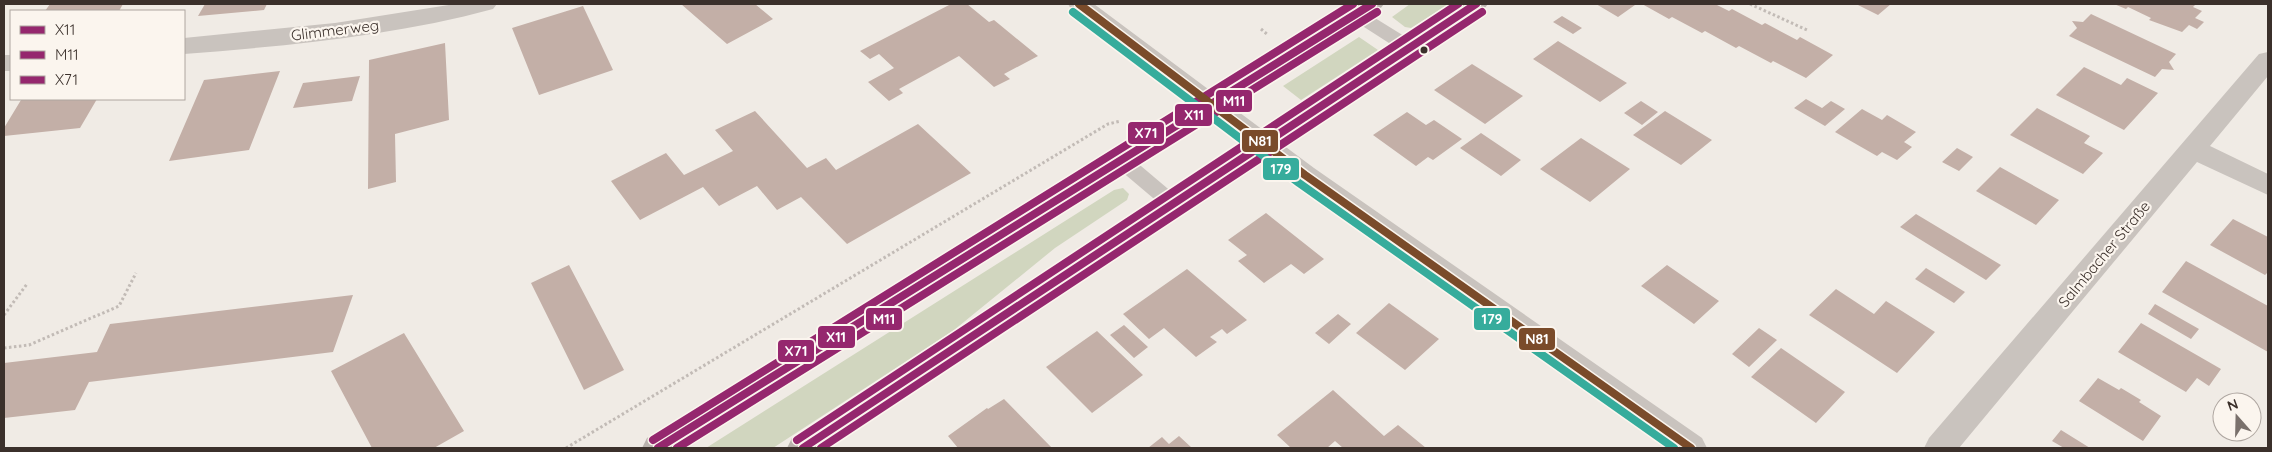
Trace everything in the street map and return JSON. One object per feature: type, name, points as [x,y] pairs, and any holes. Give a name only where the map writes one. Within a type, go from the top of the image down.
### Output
[{"type":"main road","points":[[803,448],[1476,4]]},
{"type":"main road","points":[[658,448],[1364,9]]},
{"type":"street","name":"Glimmerweg","points":[[185,46],[335,32],[439,15],[485,4]]},
{"type":"street","points":[[1079,4],[1150,60],[1264,145],[1691,448]]},
{"type":"street","name":"Salmbacher Straße","points":[[1940,448],[2268,60]]},
{"type":"street","points":[[2192,148],[2268,185]]},
{"type":"lane","points":[[1364,9],[1410,48]]},
{"type":"lane","points":[[1121,160],[1174,204]]},
{"type":"path","points":[[1750,4],[1807,30]]},
{"type":"path","points":[[566,448],[1108,124]]},
{"type":"path","points":[[4,348],[29,345],[119,306],[136,273]]},
{"type":"path","points":[[4,315],[27,284]]},
{"type":"green space","points":[[1410,4],[1449,4],[1411,28],[1405,27],[1392,17]]},
{"type":"green space","points":[[1359,37],[1378,50],[1301,100],[1283,86]]},
{"type":"green space","points":[[1123,188],[1129,194],[1127,200],[1055,248],[954,330],[773,448],[706,448],[1114,190]]},
{"type":"building","points":[[50,4],[123,4],[120,10],[46,10]]},
{"type":"building","points":[[205,4],[267,4],[264,10],[198,16]]},
{"type":"building","points":[[681,4],[755,4],[773,19],[727,44]]},
{"type":"building","points":[[951,4],[967,4],[989,22],[994,20],[1038,56],[1004,74],[1010,79],[994,87],[959,56],[899,89],[903,93],[889,101],[868,82],[894,68],[879,54],[870,59],[860,51]]},
{"type":"building","points":[[1596,4],[1632,4],[1635,5],[1618,17]]},
{"type":"building","points":[[1642,4],[1715,4],[1729,11],[1732,9],[1762,25],[1765,23],[1797,40],[1800,37],[1833,55],[1806,78],[1773,61],[1771,63],[1739,46],[1736,48],[1705,31],[1702,33],[1672,17],[1669,19]]},
{"type":"building","points":[[1856,4],[1891,4],[1878,15]]},
{"type":"building","points":[[2114,4],[2192,4],[2195,5],[2193,7],[2202,11],[2195,18],[2204,22],[2197,29],[2189,25],[2182,32],[2149,20],[2151,18],[2128,7],[2126,9]]},
{"type":"building","points":[[583,6],[613,70],[539,95],[512,28]]},
{"type":"building","points":[[2091,14],[2176,54],[2169,62],[2174,70],[2162,69],[2155,77],[2069,36],[2077,28],[2072,21],[2083,22]]},
{"type":"building","points":[[1562,16],[1582,28],[1573,34],[1553,22]]},
{"type":"building","points":[[1558,41],[1627,83],[1600,102],[1533,59]]},
{"type":"building","points":[[445,43],[449,120],[395,134],[396,182],[368,189],[369,60]]},
{"type":"building","points":[[1472,64],[1523,96],[1485,124],[1434,90]]},
{"type":"building","points":[[2084,67],[2121,85],[2127,78],[2158,93],[2124,130],[2056,95]]},
{"type":"building","points":[[280,71],[249,150],[169,161],[204,80]]},
{"type":"building","points":[[360,76],[352,101],[293,108],[303,83]]},
{"type":"building","points":[[1806,99],[1822,108],[1831,101],[1845,109],[1825,126],[1794,108]]},
{"type":"building","points":[[21,100],[96,100],[80,128],[4,136],[4,128]]},
{"type":"building","points":[[1641,101],[1658,112],[1642,125],[1624,113]]},
{"type":"building","points":[[2037,108],[2090,136],[2084,143],[2103,153],[2083,174],[2010,135]]},
{"type":"building","points":[[1862,109],[1882,120],[1887,115],[1916,132],[1904,142],[1912,147],[1897,160],[1882,152],[1877,156],[1835,132]]},
{"type":"building","points":[[755,111],[807,168],[826,158],[836,170],[918,124],[971,173],[847,244],[801,197],[777,210],[757,186],[719,206],[703,187],[640,220],[611,181],[666,153],[684,175],[733,151],[715,130]]},
{"type":"building","points":[[1665,111],[1712,140],[1681,165],[1633,135]]},
{"type":"building","points":[[1407,112],[1426,125],[1434,120],[1462,139],[1433,160],[1428,157],[1416,166],[1373,135]]},
{"type":"building","points":[[1481,133],[1521,160],[1501,176],[1460,148]]},
{"type":"building","points":[[1581,138],[1630,169],[1590,202],[1540,169]]},
{"type":"building","points":[[1957,148],[1973,157],[1959,171],[1942,162]]},
{"type":"building","points":[[2000,167],[2059,200],[2036,225],[1976,191]]},
{"type":"building","points":[[1266,213],[1324,259],[1304,274],[1291,264],[1264,283],[1238,261],[1247,255],[1228,240]]},
{"type":"building","points":[[1916,214],[2001,265],[1986,280],[1900,227]]},
{"type":"building","points":[[2233,219],[2268,237],[2268,272],[2265,275],[2210,245]]},
{"type":"building","points":[[2186,261],[2268,306],[2268,352],[2162,292]]},
{"type":"building","points":[[569,265],[624,370],[584,390],[531,283]]},
{"type":"building","points":[[1667,265],[1719,301],[1694,324],[1641,286]]},
{"type":"building","points":[[1926,268],[1965,292],[1954,303],[1915,279]]},
{"type":"building","points":[[1187,269],[1247,320],[1227,334],[1222,329],[1210,337],[1217,342],[1196,357],[1164,328],[1149,339],[1123,314]]},
{"type":"building","points":[[1836,289],[1874,314],[1886,301],[1935,332],[1897,373],[1809,315]]},
{"type":"building","points":[[353,295],[333,352],[89,382],[75,410],[4,418],[4,363],[97,352],[110,324]]},
{"type":"building","points":[[1389,303],[1439,339],[1405,370],[1356,333]]},
{"type":"building","points":[[2155,304],[2199,329],[2191,339],[2148,314]]},
{"type":"building","points":[[1338,314],[1351,324],[1329,344],[1315,333]]},
{"type":"building","points":[[2141,323],[2221,369],[2209,386],[2197,378],[2186,392],[2118,352]]},
{"type":"building","points":[[1124,325],[1148,347],[1134,358],[1110,335]]},
{"type":"building","points":[[1759,328],[1777,340],[1749,367],[1732,354]]},
{"type":"building","points":[[1097,331],[1143,375],[1092,413],[1046,367]]},
{"type":"building","points":[[404,333],[464,431],[434,448],[372,448],[331,371]]},
{"type":"building","points":[[1781,348],[1845,392],[1816,423],[1751,377]]},
{"type":"building","points":[[2098,378],[2119,390],[2121,388],[2141,400],[2139,402],[2161,416],[2143,441],[2079,401]]},
{"type":"building","points":[[1333,390],[1384,436],[1398,425],[1426,448],[1343,448],[1335,441],[1327,448],[1291,448],[1277,435]]},
{"type":"building","points":[[1004,399],[1052,448],[958,448],[948,436],[987,408]]},
{"type":"building","points":[[2061,430],[2090,448],[2064,448],[2052,441]]},
{"type":"building","points":[[1179,436],[1192,448],[1148,448],[1162,437],[1169,444]]},
{"type":"transit line","name":"N81","points":[[1079,4],[1305,175],[1691,448]]},
{"type":"transit line","name":"X71","points":[[653,440],[1353,4]]},
{"type":"transit line","name":"X11","points":[[658,448],[1372,4]]},
{"type":"transit line","name":"X71","points":[[797,440],[1458,4]]},
{"type":"transit line","name":"X11","points":[[803,448],[1476,4]]},
{"type":"transit line","name":"179","points":[[1073,12],[1299,183],[1674,448]]},
{"type":"transit line","name":"M11","points":[[677,448],[1377,12]]},
{"type":"transit line","name":"M11","points":[[821,448],[1482,12]]}]
